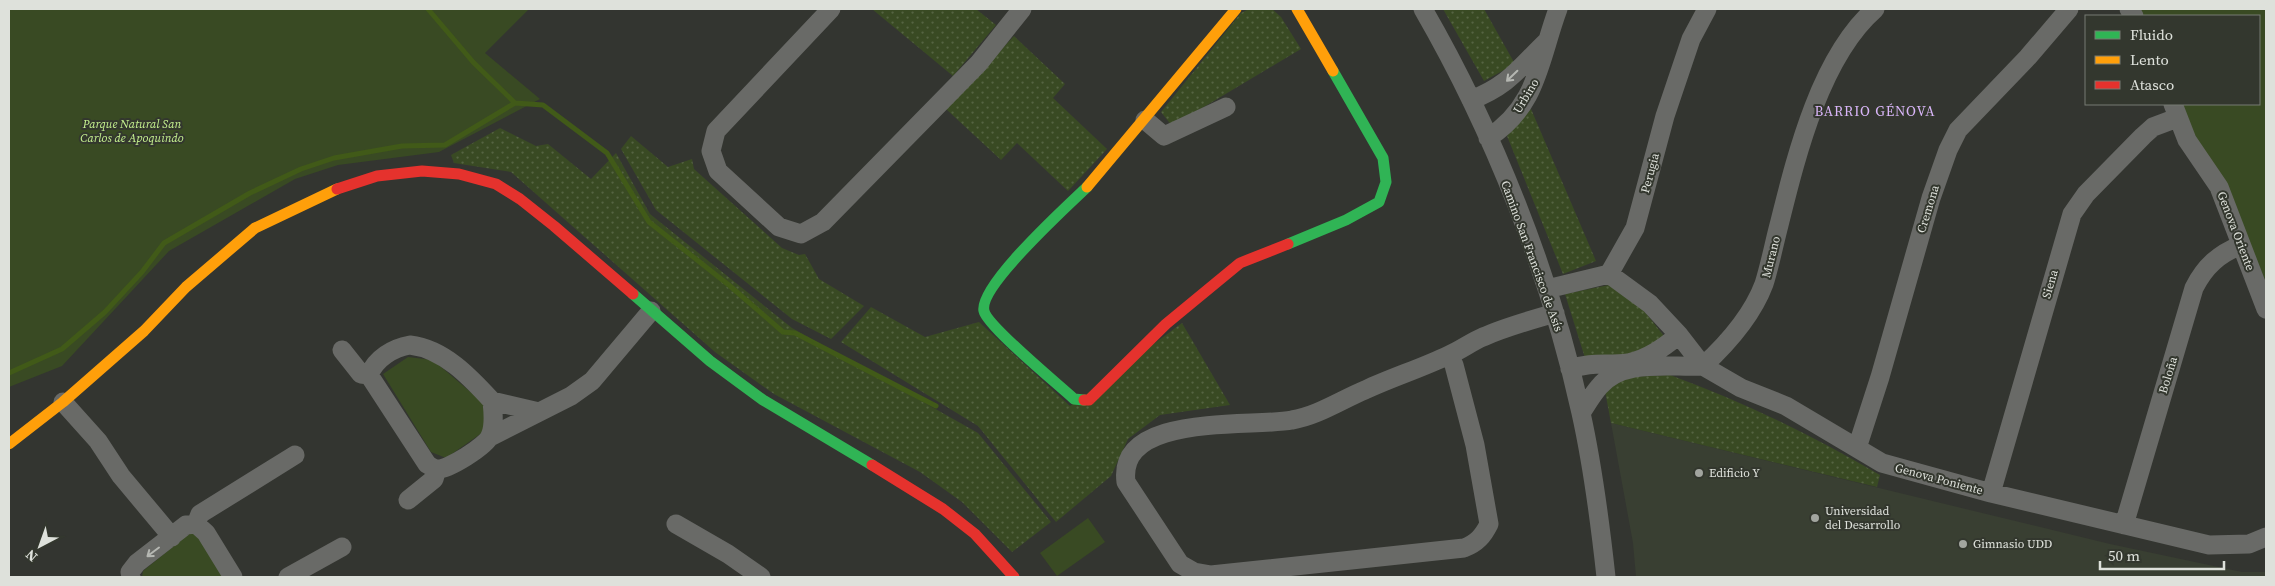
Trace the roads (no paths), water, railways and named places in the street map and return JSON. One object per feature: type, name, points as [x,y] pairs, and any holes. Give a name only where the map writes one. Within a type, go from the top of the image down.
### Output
[{"type":"street","points":[[831,9],[716,131],[711,151],[718,171],[779,227],[801,234],[823,222],[979,63],[1022,9]]},
{"type":"street","points":[[1236,9],[1092,183],[1033,240],[991,288],[983,302],[984,314],[996,327],[1074,399],[1089,400],[1166,324],[1240,263],[1346,220],[1379,202],[1386,182],[1382,158],[1296,9]]},
{"type":"street","name":"Camino San Francisco de Asís","points":[[1423,9],[1443,43],[1488,138],[1519,212],[1555,313],[1581,413],[1596,491],[1606,577]]},
{"type":"street","name":"Urbino","points":[[1488,138],[1508,125],[1528,96],[1540,72],[1546,42],[1558,9]]},
{"type":"street","name":"Perugia","points":[[1609,274],[1635,228],[1665,116],[1691,39],[1707,9]]},
{"type":"street","name":"Murano","points":[[1703,366],[1729,341],[1757,299],[1764,284],[1803,137],[1834,64],[1849,39],[1875,9]]},
{"type":"street","name":"Cremona","points":[[1857,448],[1880,377],[1931,198],[1948,150],[1958,130],[2028,56],[2069,9]]},
{"type":"street","name":"Urbino","points":[[1471,100],[1494,91],[1507,82],[1546,42]]},
{"type":"street","points":[[1145,120],[1164,136],[1226,107]]},
{"type":"street","name":"Genova Oriente","points":[[2175,111],[2187,140],[2220,187],[2266,308]]},
{"type":"street","name":"Siena","points":[[1991,493],[2072,214],[2086,194],[2153,127],[2175,111]]},
{"type":"street","points":[[9,444],[63,402],[144,331],[186,287],[255,228],[356,182],[400,172],[450,173],[496,184],[520,199],[554,226],[710,361],[763,400],[870,463],[943,509],[975,534],[1014,577]]},
{"type":"street","name":"Boloña","points":[[2124,525],[2194,288],[2202,272],[2213,261],[2241,245]]},
{"type":"street","points":[[1547,289],[1609,274]]},
{"type":"street","name":"Genova Poniente","points":[[1609,274],[1650,304],[1679,335],[1703,366],[1741,388],[1786,406],[1882,463],[1991,493],[2209,545],[2248,544],[2266,537]]},
{"type":"street","points":[[369,375],[426,464],[437,469],[449,466],[474,451],[490,437],[571,396],[592,382],[651,311]]},
{"type":"street","points":[[1449,355],[1454,365],[1475,445],[1489,524],[1483,535],[1474,544],[1464,548],[1211,575],[1194,572],[1180,564],[1126,482],[1125,469],[1130,455],[1141,444],[1157,436],[1200,425],[1265,424],[1308,417],[1365,389],[1449,355],[1483,337],[1555,313]]},
{"type":"street","points":[[1570,370],[1592,363],[1628,363],[1646,358],[1662,349],[1679,335]]},
{"type":"street","points":[[369,375],[373,366],[391,351],[410,345],[420,346],[430,349],[447,359],[492,400],[539,412]]},
{"type":"street","points":[[342,350],[361,374],[369,375]]},
{"type":"street","points":[[1581,413],[1599,386],[1612,376],[1632,368],[1656,365],[1703,366]]},
{"type":"street","points":[[490,437],[493,418],[492,400]]},
{"type":"street","points":[[63,402],[98,441],[121,476],[172,538]]},
{"type":"street","points":[[196,524],[200,514],[295,455]]},
{"type":"street","points":[[408,500],[434,479],[437,469]]},
{"type":"street","points":[[131,577],[130,572],[137,563],[172,538],[186,524],[196,524],[206,533],[233,577]]},
{"type":"street","points":[[676,524],[728,554],[761,577]]},
{"type":"street","points":[[288,577],[342,547]]},
{"type":"waterway","points":[[428,9],[473,62],[515,103]]},
{"type":"waterway","points":[[9,373],[62,349],[105,312],[142,272],[164,243],[250,193],[301,169],[334,158],[402,146],[445,145],[515,103],[543,105],[607,153],[649,222],[730,286],[783,332],[795,333],[936,406]]},
{"type":"place","name":"Edificio Y","points":[[1699,473]]},
{"type":"place","name":"Universidad del Desarrollo","points":[[1815,518]]},
{"type":"place","name":"Gimnasio UDD","points":[[1963,544]]},
{"type":"district","name":"BARRIO GÉNOVA","points":[[1875,111]]},
{"type":"park label","name":"Parque Natural San Carlos de Apoquindo","points":[[132,131]]}]
